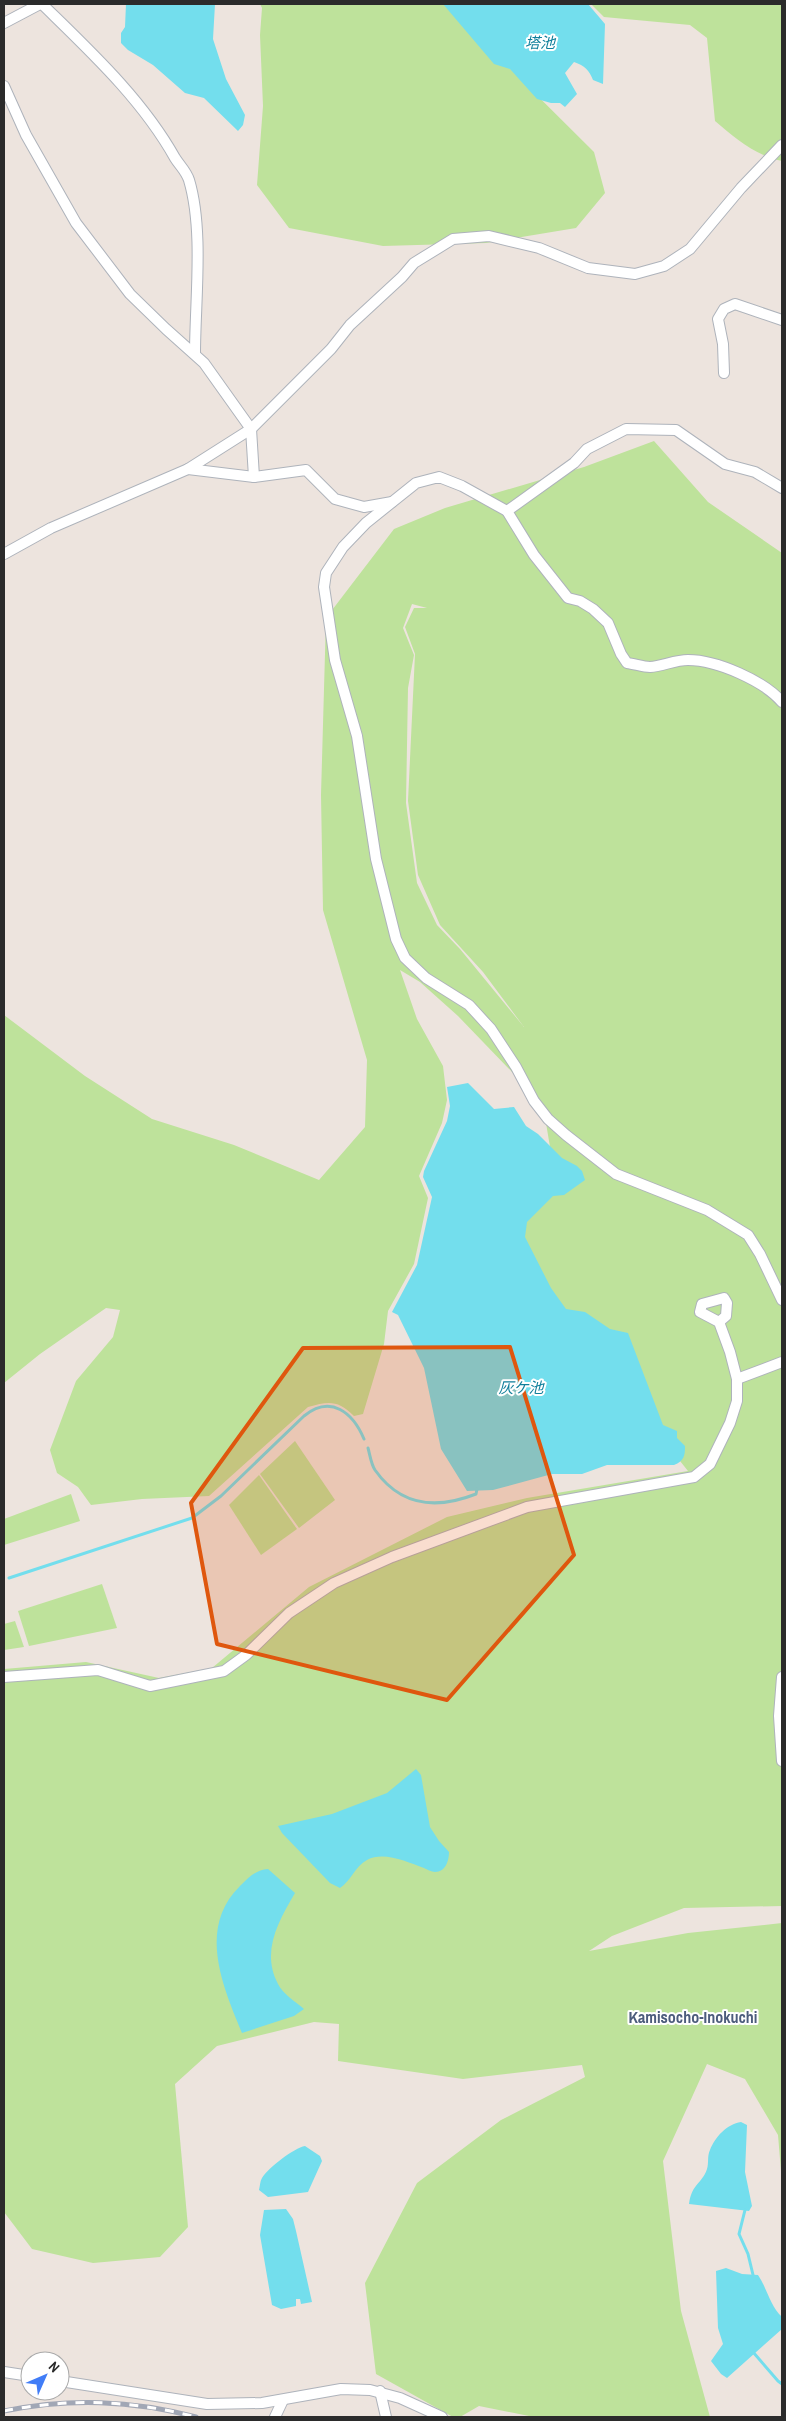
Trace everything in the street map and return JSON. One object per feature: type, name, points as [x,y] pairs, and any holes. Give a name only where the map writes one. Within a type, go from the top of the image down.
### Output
[{"type":"street","points":[[4,23],[41,4],[101,62],[162,134],[177,161],[186,170],[197,225],[195,354]]},
{"type":"street","points":[[4,86],[26,135],[76,223],[130,294],[212,372],[251,429],[254,477]]},
{"type":"street","points":[[4,554],[51,528],[188,469],[251,429],[331,349],[350,325],[402,278],[414,263],[452,239],[489,236],[539,248],[588,268],[635,274],[664,266],[690,249],[741,188],[782,145]]},
{"type":"street","points":[[724,373],[723,344],[718,319],[724,308],[735,304],[782,320]]},
{"type":"street","points":[[507,511],[574,462],[586,449],[626,429],[676,430],[725,464],[756,472],[782,488]]},
{"type":"street","points":[[188,469],[254,477],[306,470],[335,499],[364,507],[395,501]]},
{"type":"street","points":[[782,702],[773,692],[741,674],[704,662],[674,661],[651,667],[627,663],[621,654],[608,623],[593,609],[580,601],[568,598],[562,592],[534,555],[507,511],[462,486],[439,477],[416,483],[366,522],[343,547],[326,573],[324,587],[334,660],[357,736],[376,859],[396,939],[405,958],[426,978],[469,1005],[491,1029],[516,1067],[534,1101],[548,1119],[616,1174],[707,1210],[748,1235],[760,1254],[782,1300]]},
{"type":"street","points":[[4,1677],[98,1670],[150,1686],[224,1671],[246,1655],[289,1612],[334,1583],[392,1557],[527,1507],[694,1477],[710,1464],[730,1423],[737,1401],[737,1379],[719,1322]]},
{"type":"street","points":[[737,1379],[782,1362]]},
{"type":"street","points":[[782,1677],[779,1716],[782,1761]]},
{"type":"street","points":[[4,2372],[20,2374]]},
{"type":"street","points":[[70,2383],[207,2404],[262,2403],[341,2389],[380,2391],[442,2417]]},
{"type":"street","points":[[380,2391],[386,2417]]},
{"type":"street","points":[[276,2417],[282,2400]]},
{"type":"highlighted area","points":[[510,1347],[574,1555],[447,1700],[217,1644],[191,1503],[303,1348]]},
{"type":"green space","points":[[260,4],[445,4],[594,152],[605,193],[576,228],[486,243],[383,246],[289,228],[257,185],[263,106],[260,35],[262,8]]},
{"type":"green space","points":[[591,4],[782,4],[782,161],[754,150],[738,140],[715,121],[707,38],[690,25],[604,17]]},
{"type":"green space","points":[[654,441],[708,502],[782,553],[782,1906],[684,1908],[612,1936],[589,1951],[688,1933],[782,1923],[782,2183],[778,2135],[745,2079],[707,2064],[663,2161],[681,2311],[710,2417],[534,2417],[479,2406],[460,2417],[453,2417],[376,2374],[365,2283],[417,2183],[501,2120],[585,2077],[582,2065],[463,2079],[338,2061],[339,2024],[314,2022],[217,2046],[175,2084],[188,2227],[160,2257],[93,2263],[32,2249],[4,2212],[4,1669],[86,1662],[159,1678],[212,1668],[309,1587],[447,1517],[527,1498],[688,1471],[565,1317],[517,1235],[555,1177],[544,1111],[513,1073],[458,1016],[420,982],[400,970],[417,1019],[443,1066],[447,1100],[442,1123],[419,1176],[428,1198],[414,1264],[388,1311],[384,1344],[363,1414],[354,1416],[343,1407],[333,1403],[308,1407],[209,1496],[142,1499],[91,1505],[78,1487],[57,1473],[50,1450],[76,1381],[113,1337],[120,1310],[106,1308],[40,1354],[4,1383],[4,1015],[85,1076],[152,1119],[234,1145],[319,1180],[365,1127],[367,1060],[323,910],[321,795],[326,618],[394,529],[445,508],[584,467]],"holes":[[[412,604],[427,608],[414,608],[405,627],[415,654],[408,801],[418,875],[440,925],[483,972],[524,1027],[460,949],[437,925],[417,883],[406,803],[408,688],[414,655],[403,628]]]},
{"type":"green space","points":[[295,1441],[335,1500],[299,1528],[260,1474]]},
{"type":"green space","points":[[259,1475],[297,1529],[261,1555],[229,1505]]},
{"type":"green space","points":[[71,1494],[80,1521],[4,1545],[4,1519]]},
{"type":"green space","points":[[102,1584],[117,1628],[29,1646],[18,1611]]},
{"type":"green space","points":[[15,1621],[24,1647],[4,1650],[4,1624]]},
{"type":"water","points":[[126,4],[215,4],[213,39],[226,79],[245,115],[243,125],[238,131],[204,98],[185,93],[153,65],[128,50],[121,43],[121,33],[125,27]]},
{"type":"water","name":"塔池","points":[[443,4],[588,4],[605,24],[603,84],[593,80],[586,69],[574,62],[565,73],[577,94],[565,107],[560,103],[551,103],[537,99],[510,69],[494,64]]},
{"type":"water","name":"灰ケ池","points":[[468,1083],[494,1109],[514,1107],[526,1126],[538,1134],[562,1158],[582,1171],[585,1180],[564,1195],[553,1196],[527,1222],[525,1237],[551,1288],[566,1309],[585,1312],[610,1329],[628,1333],[663,1425],[677,1431],[677,1438],[685,1446],[685,1453],[680,1462],[674,1465],[607,1465],[582,1474],[552,1474],[493,1490],[467,1491],[441,1449],[424,1368],[398,1315],[392,1312],[417,1265],[432,1197],[423,1177],[424,1171],[447,1121],[450,1106],[447,1087]]},
{"type":"water","points":[[416,1769],[421,1775],[430,1827],[449,1852],[446,1865],[442,1870],[432,1872],[396,1858],[374,1858],[363,1863],[340,1888],[330,1883],[282,1833],[278,1826],[332,1814],[387,1793]]},
{"type":"water","points":[[268,1869],[295,1893],[274,1937],[271,1949],[273,1972],[283,1991],[304,2009],[294,2016],[242,2033],[228,1997],[218,1958],[217,1939],[220,1920],[227,1902],[240,1886],[256,1872]]},
{"type":"water","points":[[741,2122],[747,2125],[745,2172],[752,2206],[749,2211],[689,2204],[692,2192],[705,2174],[709,2152],[715,2140],[726,2128]]},
{"type":"water","points":[[305,2146],[320,2156],[322,2161],[308,2192],[268,2197],[259,2190],[261,2179],[270,2169],[288,2154]]},
{"type":"water","points":[[286,2209],[293,2219],[312,2302],[301,2304],[300,2299],[296,2299],[296,2306],[281,2309],[272,2305],[260,2235],[264,2210]]},
{"type":"water","points":[[726,2268],[742,2274],[758,2275],[774,2308],[782,2317],[782,2329],[727,2378],[721,2374],[711,2361],[723,2344],[718,2328],[716,2271]]},
{"type":"waterway","points":[[9,1578],[192,1518],[221,1496],[304,1416],[314,1410],[332,1407],[347,1414],[354,1421],[364,1439]]},
{"type":"waterway","points":[[368,1448],[375,1470],[385,1482],[408,1498],[421,1502],[448,1502],[476,1494],[477,1489]]},
{"type":"waterway","points":[[745,2210],[739,2234],[748,2254],[754,2279]]},
{"type":"waterway","points":[[753,2352],[782,2384]]},
{"type":"railway","points":[[4,2411],[53,2404],[100,2403],[148,2407],[196,2417]]},
{"type":"district","name":"Kamisocho-Inokuchi","points":[[693,2017]]}]
